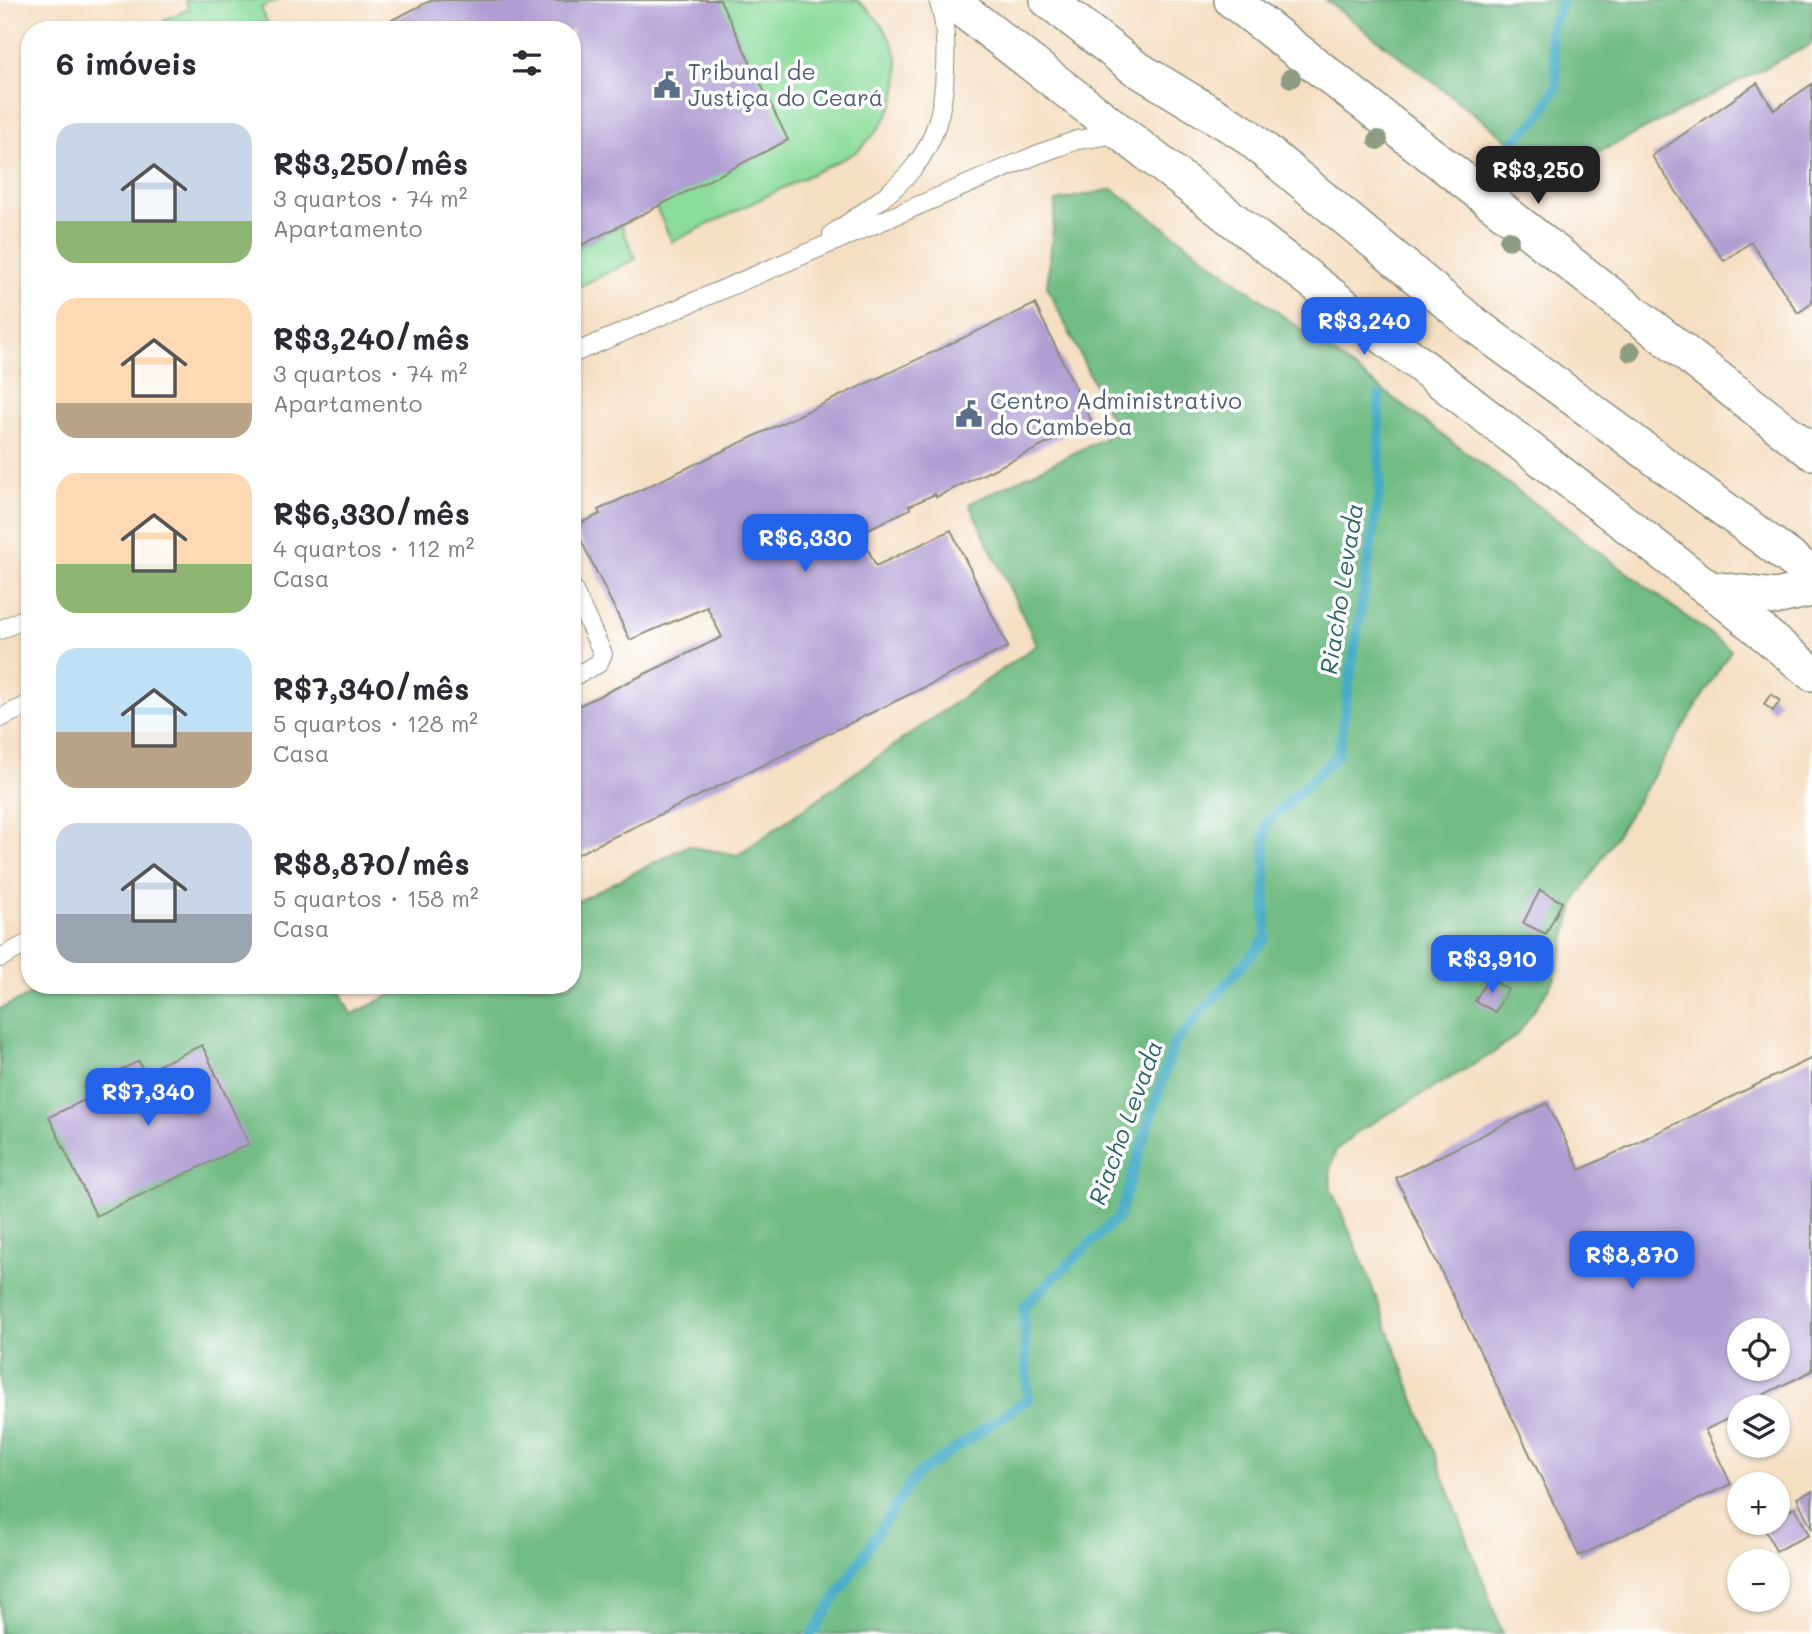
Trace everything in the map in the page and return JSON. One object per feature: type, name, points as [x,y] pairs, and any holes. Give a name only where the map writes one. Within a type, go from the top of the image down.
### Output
[{"type":"street","points":[[950,0],[1709,589],[1812,673]]},
{"type":"street","points":[[1048,0],[1134,67],[1245,134],[1471,322],[1812,575]]},
{"type":"street","points":[[1232,0],[1812,452]]},
{"type":"street","points":[[1709,589],[1775,597],[1812,589]]},
{"type":"lane","points":[[800,256],[883,199],[916,166],[928,149],[939,122],[944,95],[946,52],[943,15],[938,0]]},
{"type":"lane","points":[[581,350],[1036,155],[1077,140],[1122,134]]},
{"type":"lane","points":[[581,606],[603,654],[598,664],[581,672]]},
{"type":"lane","points":[[0,630],[21,620]]},
{"type":"lane","points":[[0,718],[21,708]]},
{"type":"lane","points":[[0,958],[21,947]]},
{"type":"green space","points":[[185,0],[277,0],[261,8],[266,21],[164,20],[189,9]]},
{"type":"green space","points":[[720,0],[857,0],[876,18],[889,38],[897,57],[899,77],[887,116],[855,153],[672,242],[656,207]]},
{"type":"green space","points":[[1326,0],[1812,0],[1812,44],[1554,175]]},
{"type":"green space","points":[[1113,189],[1731,650],[1575,902],[1554,980],[1518,1034],[1492,1054],[1357,1132],[1336,1150],[1330,1170],[1331,1189],[1363,1263],[1503,1634],[0,1634],[0,1009],[32,994],[341,994],[351,1015],[393,994],[581,994],[581,899],[687,846],[738,855],[1037,645],[969,504],[1117,432],[1047,286],[1056,201]]},
{"type":"green space","points":[[621,225],[636,259],[581,286],[581,245]]},
{"type":"building","name":"Tribunal de Justiça do Ceará","points":[[432,0],[720,0],[788,140],[581,245],[581,21],[390,21]]},
{"type":"building","points":[[1757,83],[1774,110],[1812,84],[1812,303],[1798,313],[1751,242],[1724,261],[1652,156]]},
{"type":"building","points":[[1035,304],[1092,422],[936,497],[935,494],[909,506],[910,509],[860,533],[876,566],[951,530],[1008,647],[581,853],[581,705],[722,637],[707,607],[630,640],[581,540],[581,523],[600,514],[598,510]]},
{"type":"building","points":[[1771,694],[1780,701],[1773,711],[1764,704]]},
{"type":"building","points":[[1540,890],[1562,902],[1546,934],[1523,923]]},
{"type":"building","points":[[1488,978],[1508,989],[1495,1012],[1475,1001]]},
{"type":"building","points":[[202,1045],[249,1144],[96,1216],[49,1117],[89,1098],[84,1087],[139,1061],[144,1072]]},
{"type":"building","points":[[1812,1058],[1812,1371],[1763,1395],[1727,1395],[1727,1419],[1705,1430],[1727,1476],[1727,1486],[1579,1556],[1396,1178],[1547,1103],[1580,1170]]},
{"type":"building","points":[[1812,1491],[1812,1529],[1797,1498]]},
{"type":"building","points":[[1795,1507],[1809,1535],[1775,1549],[1768,1535],[1790,1535],[1790,1509]]},
{"type":"waterway","name":"Riacho Levada","points":[[1510,145],[1540,116],[1556,87],[1556,66],[1549,31],[1563,0]]},
{"type":"waterway","name":"Riacho Levada","points":[[812,1634],[915,1476],[1028,1399],[1023,1307],[1119,1216],[1174,1044],[1266,938],[1265,824],[1338,755],[1380,487],[1379,396]]},
{"type":"place","name":"Tribunal de Justiça do Ceará","points":[[667,85]]},
{"type":"place","name":"Centro Administrativo do Cambeba","points":[[969,414]]}]
